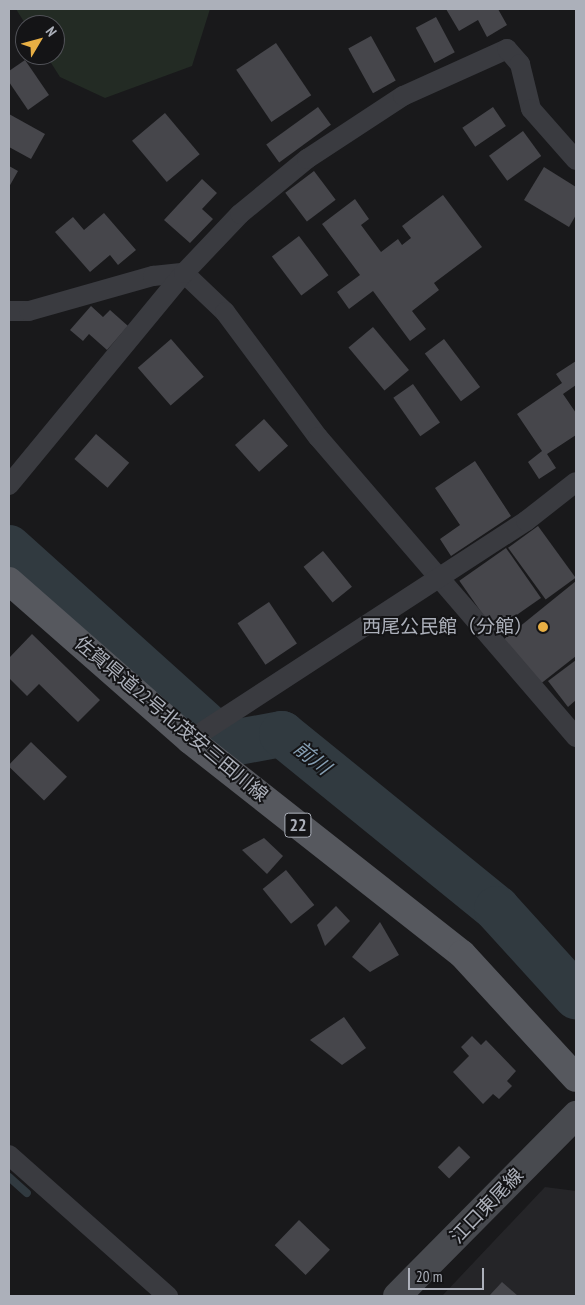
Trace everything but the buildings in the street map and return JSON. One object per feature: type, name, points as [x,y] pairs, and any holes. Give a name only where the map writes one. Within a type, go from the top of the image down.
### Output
[{"type":"main road","name":"佐賀県道22号北茂安三田川線","points":[[9,581],[190,740],[462,954],[576,1078]]},
{"type":"main road","name":"江口東尾線","points":[[397,1296],[576,1115]]},
{"type":"street","points":[[9,484],[184,273],[240,214],[307,159],[403,96],[507,49],[520,64],[531,109],[576,160]]},
{"type":"street","points":[[9,311],[29,311],[154,276],[184,273],[224,312],[318,437],[437,579],[576,737]]},
{"type":"street","points":[[190,740],[221,717],[526,521],[576,482]]},
{"type":"street","points":[[9,1155],[168,1296]]},
{"type":"shaded area","points":[[16,9],[210,9],[192,66],[105,98],[60,77],[52,65],[65,65],[65,15],[20,15]]},
{"type":"shaded area","points":[[545,1187],[576,1191],[576,1296],[442,1296]]},
{"type":"waterway","name":"前川","points":[[9,548],[227,744],[282,734],[497,909],[576,996]]},
{"type":"waterway","points":[[9,1177],[27,1193]]},
{"type":"place","name":"西尾公民館（分館）","points":[[543,627]]}]
